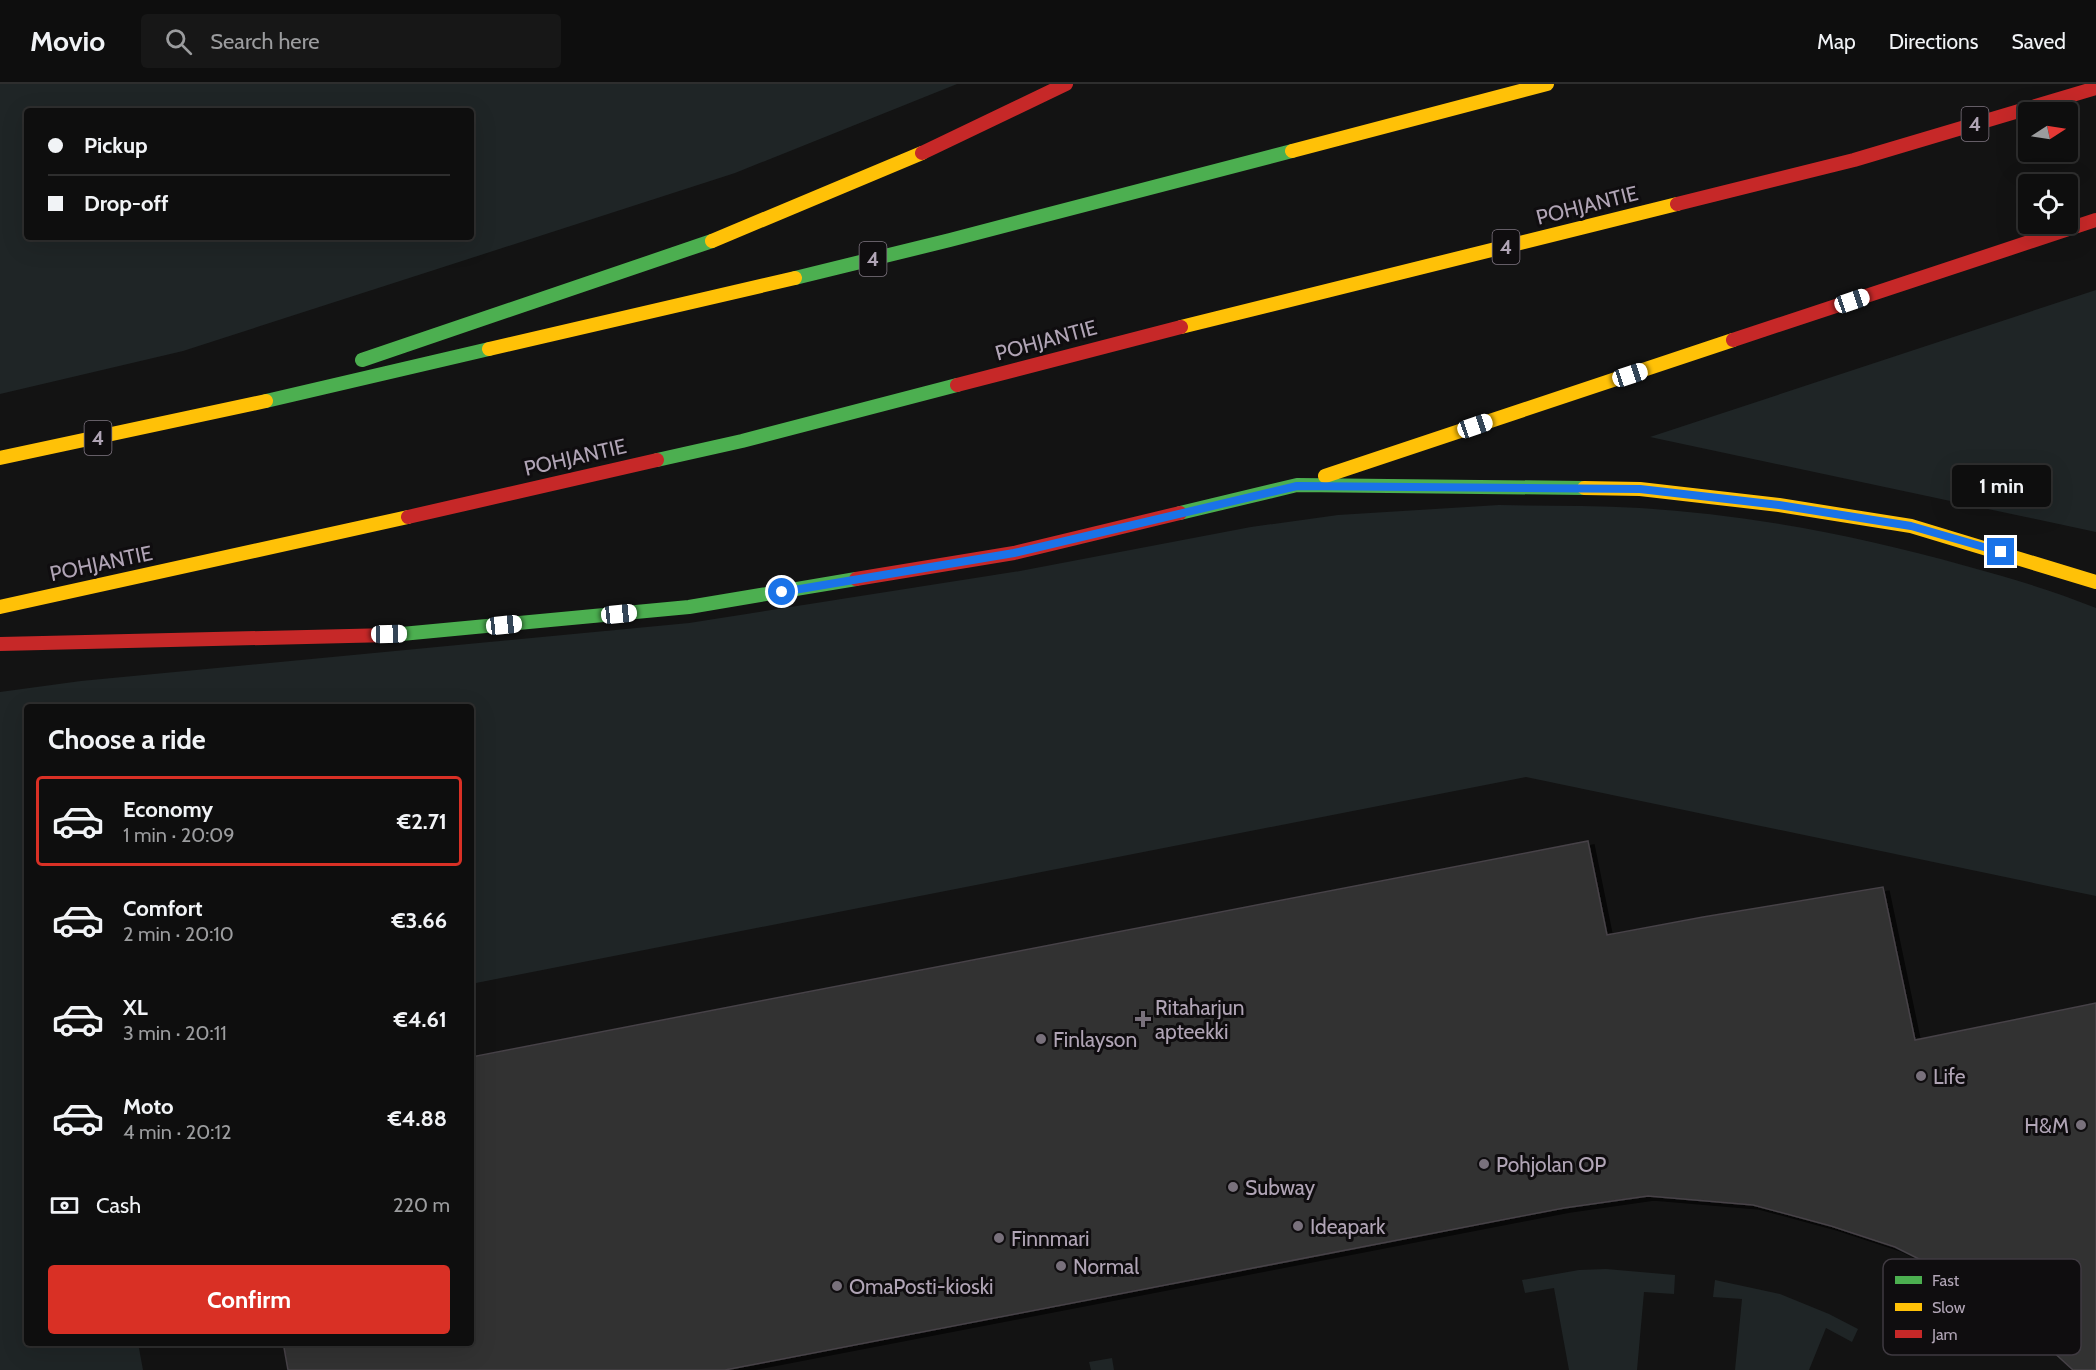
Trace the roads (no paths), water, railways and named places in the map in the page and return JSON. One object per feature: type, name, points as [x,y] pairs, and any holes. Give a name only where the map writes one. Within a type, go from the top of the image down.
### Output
[{"type":"highway","points":[[353,363],[707,243],[947,143],[1066,84]]},
{"type":"highway","name":"4","points":[[0,458],[195,417],[950,240],[1547,84]]},
{"type":"highway","name":"POHJANTIE","points":[[0,607],[742,441],[1158,333],[1854,160],[2096,88]]},
{"type":"highway","points":[[0,644],[412,634],[689,607],[1014,553],[1297,486],[2096,220]]},
{"type":"highway","points":[[195,417],[319,375]]},
{"type":"highway","points":[[1297,486],[1640,489],[1779,505],[1911,526],[2096,582]]},
{"type":"place","name":"Ritaharjun apteekki","points":[[1143,1019]]},
{"type":"place","name":"Finlayson","points":[[1041,1039]]},
{"type":"place","name":"Life","points":[[1921,1076]]},
{"type":"place","name":"H&M","points":[[2081,1125]]},
{"type":"place","name":"Pohjolan OP","points":[[1484,1164]]},
{"type":"place","name":"Subway","points":[[1233,1187]]},
{"type":"place","name":"Ideapark","points":[[1298,1226]]},
{"type":"place","name":"Finnmari","points":[[999,1238]]},
{"type":"place","name":"Normal","points":[[1061,1266]]},
{"type":"place","name":"OmaPosti-kioski","points":[[837,1286]]}]
